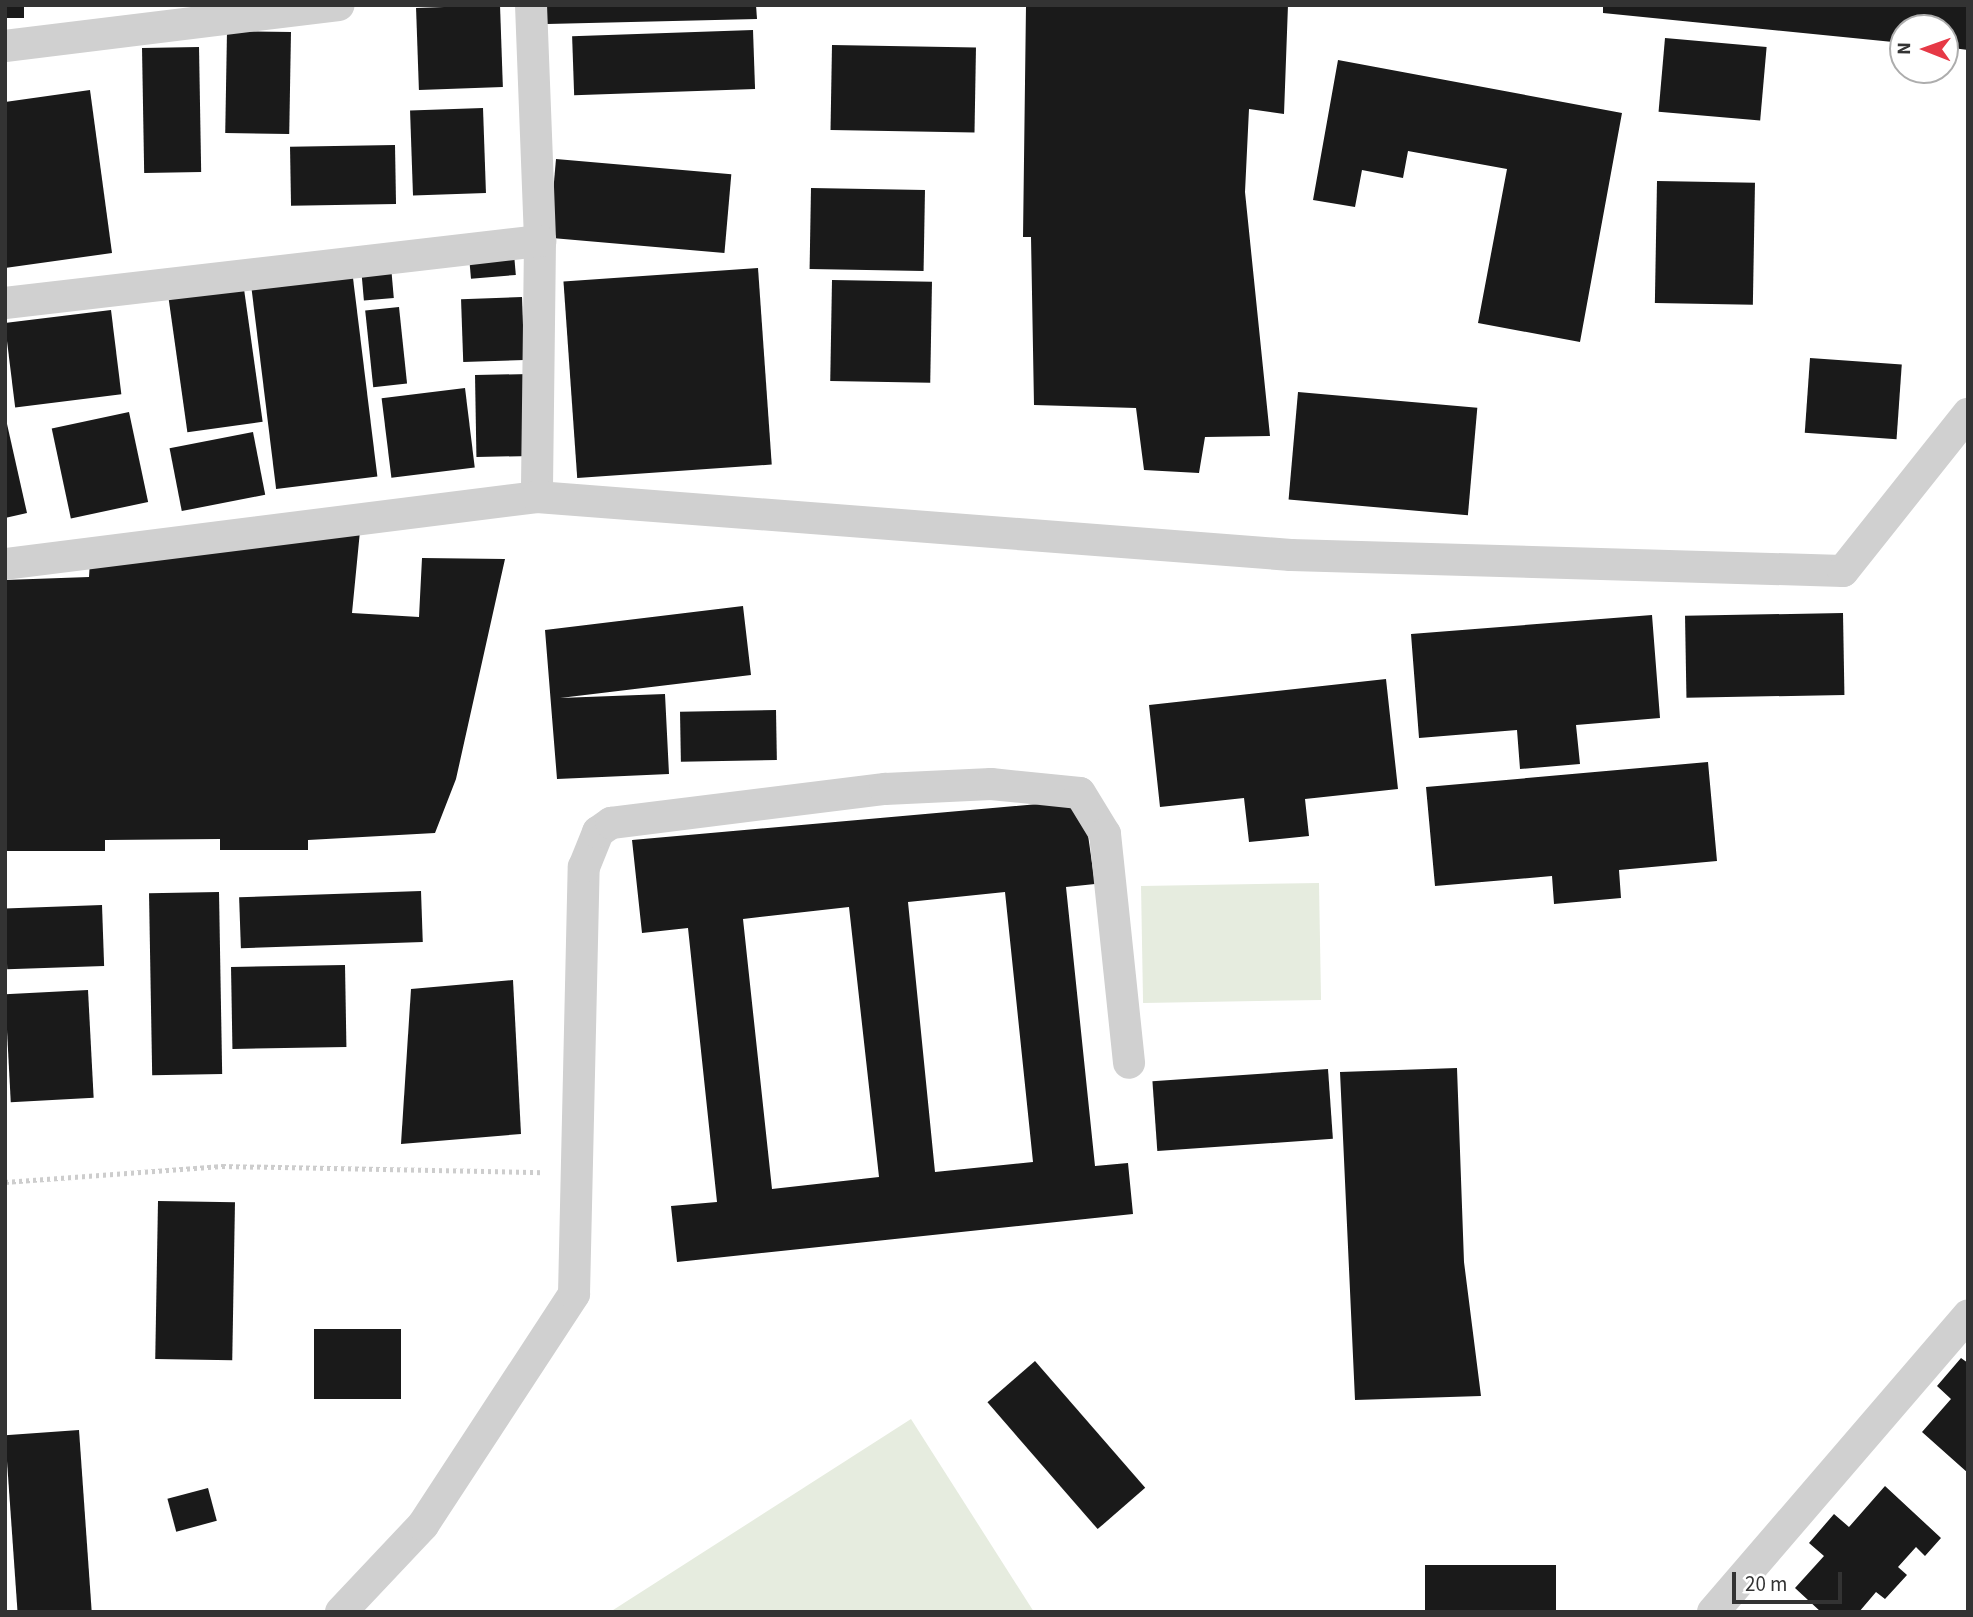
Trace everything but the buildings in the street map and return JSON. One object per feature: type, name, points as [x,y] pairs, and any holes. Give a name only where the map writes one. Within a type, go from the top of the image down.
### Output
[{"type":"street","points":[[5,46],[338,5]]},
{"type":"street","points":[[531,5],[540,241],[537,497]]},
{"type":"street","points":[[5,303],[540,241]]},
{"type":"street","points":[[5,564],[537,497],[1291,555],[1843,571],[1968,414]]},
{"type":"street","points":[[341,1612],[423,1525],[574,1294],[572,1172],[584,867],[598,832],[611,823],[885,789],[1016,785],[1080,793],[1105,834],[1129,1063]]},
{"type":"street","points":[[1713,1612],[1968,1316]]},
{"type":"path","points":[[5,1182],[222,1166],[572,1172]]},
{"type":"shaded area","points":[[1319,883],[1321,1000],[1143,1003],[1141,886]]},
{"type":"shaded area","points":[[911,1419],[1034,1612],[610,1612]]}]
